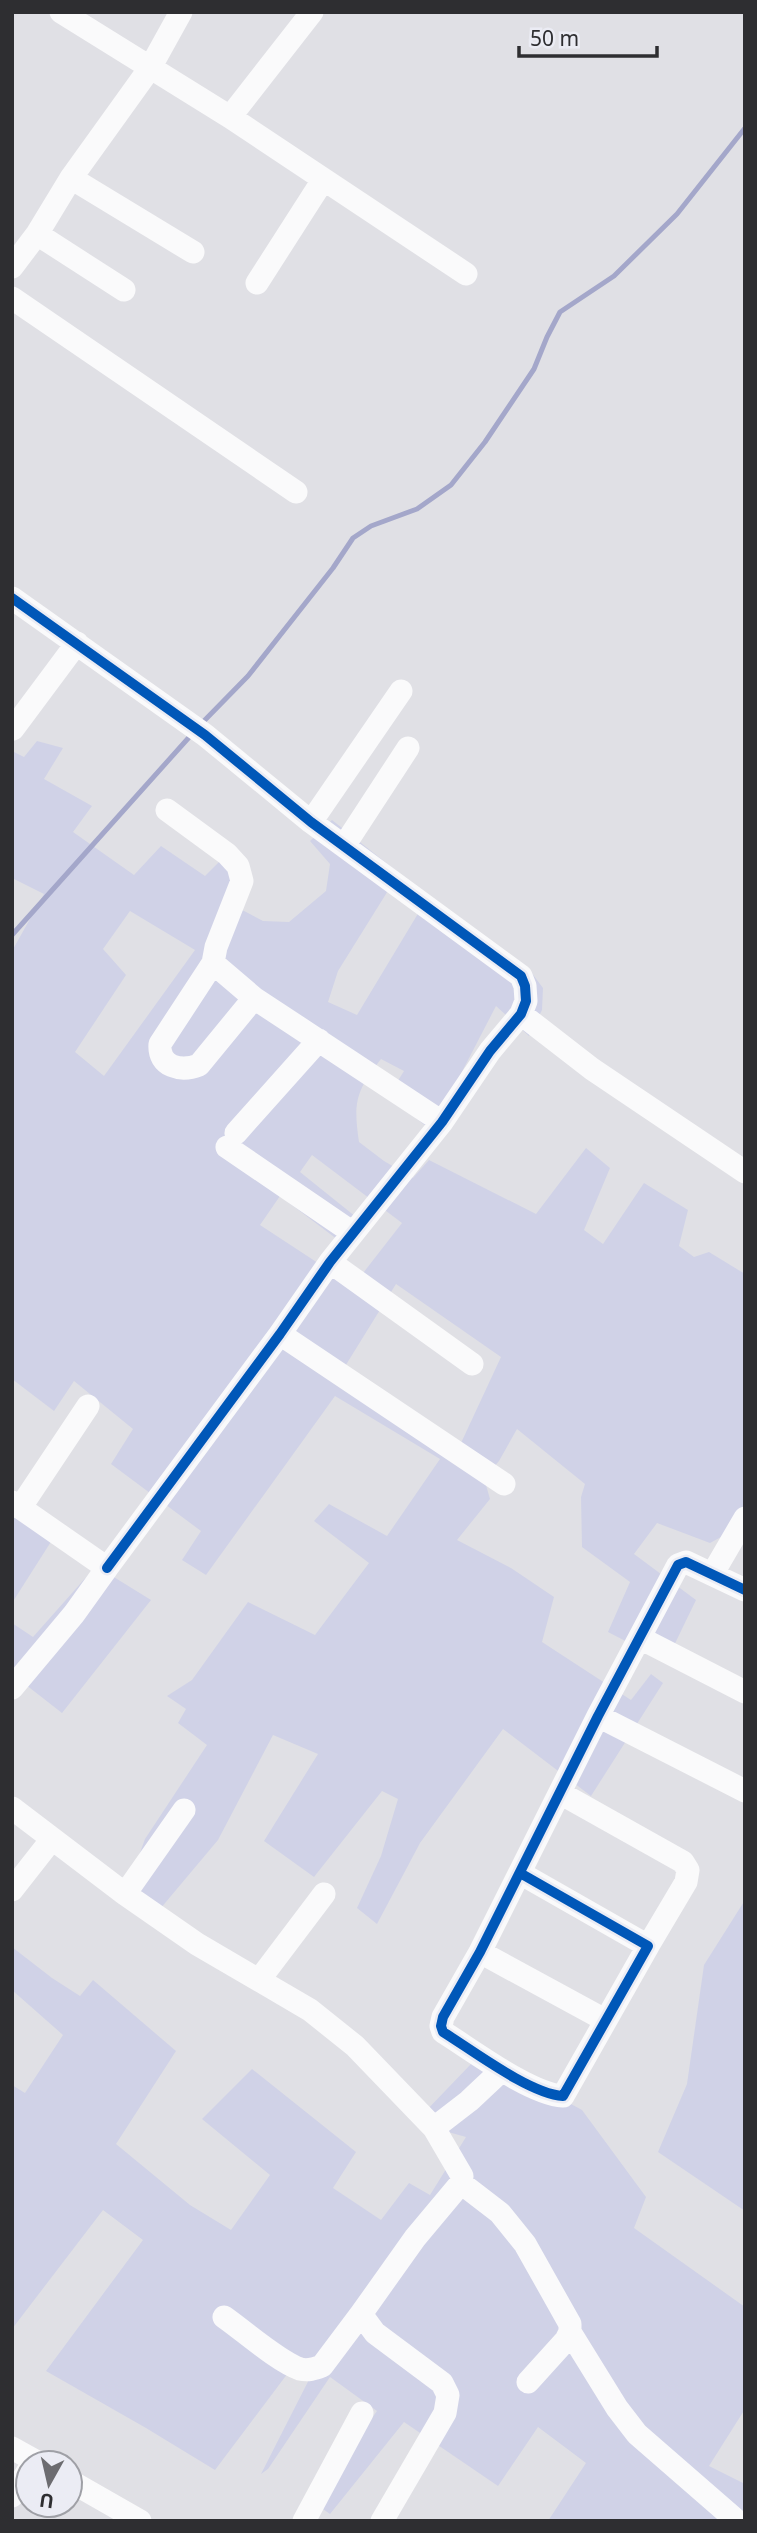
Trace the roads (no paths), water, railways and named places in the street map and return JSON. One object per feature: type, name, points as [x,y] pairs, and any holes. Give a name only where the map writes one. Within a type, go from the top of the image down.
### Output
[{"type":"street","points":[[61,12],[230,117],[466,274]]},
{"type":"street","points":[[12,267],[37,234],[71,178],[150,68],[181,12]]},
{"type":"street","points":[[230,117],[312,12]]},
{"type":"street","points":[[71,178],[193,252]]},
{"type":"street","points":[[257,283],[323,180]]},
{"type":"street","points":[[37,234],[124,290]]},
{"type":"street","points":[[12,298],[296,492]]},
{"type":"street","points":[[12,1688],[74,1614],[330,1262],[442,1122],[490,1051],[522,1014],[526,1001],[522,976],[310,822],[205,735],[77,643],[13,601]]},
{"type":"street","points":[[13,729],[77,643]]},
{"type":"street","points":[[310,822],[401,691]]},
{"type":"street","points":[[344,846],[408,748]]},
{"type":"street","points":[[167,810],[239,866],[242,881],[216,947],[213,963],[160,1044],[160,1054],[164,1062],[190,1068],[199,1065],[254,998]]},
{"type":"street","points":[[213,963],[254,998],[442,1122]]},
{"type":"street","points":[[522,1014],[592,1069],[745,1172]]},
{"type":"street","points":[[319,1040],[232,1140],[353,1233]]},
{"type":"street","points":[[330,1262],[472,1364]]},
{"type":"street","points":[[280,1334],[504,1484]]},
{"type":"street","points":[[88,1406],[16,1505],[107,1568]]},
{"type":"street","points":[[713,1573],[745,1518]]},
{"type":"street","points":[[560,1793],[683,1862],[688,1870],[686,1882],[563,2096],[553,2095],[502,2070],[443,2032],[443,2017],[480,1952],[598,1716],[678,1565],[686,1562],[745,1590]]},
{"type":"street","points":[[640,1638],[745,1692]]},
{"type":"street","points":[[598,1716],[745,1791]]},
{"type":"street","points":[[12,1808],[125,1894],[197,1944],[310,2010],[355,2046],[434,2128],[461,2176],[461,2183],[415,2238],[322,2366],[313,2370],[289,2364],[224,2317]]},
{"type":"street","points":[[125,1894],[184,1810]]},
{"type":"street","points":[[12,1890],[52,1839]]},
{"type":"street","points":[[520,1873],[648,1946]]},
{"type":"street","points":[[259,1980],[324,1894]]},
{"type":"street","points":[[480,1952],[605,2020]]},
{"type":"street","points":[[434,2128],[502,2070]]},
{"type":"street","points":[[461,2183],[500,2213],[525,2244],[570,2324],[570,2332],[617,2408],[637,2434],[737,2521]]},
{"type":"street","points":[[361,2314],[374,2333],[442,2383],[448,2395],[444,2413],[382,2521]]},
{"type":"street","points":[[528,2382],[570,2332]]},
{"type":"street","points":[[304,2521],[362,2413]]},
{"type":"street","points":[[84,2489],[140,2521]]},
{"type":"waterway","points":[[201,724],[248,676],[333,568],[353,538],[371,526],[417,509],[451,485],[485,442],[534,369],[560,312],[614,276],[677,214],[745,128]]},
{"type":"waterway","points":[[12,935],[192,734]]}]
